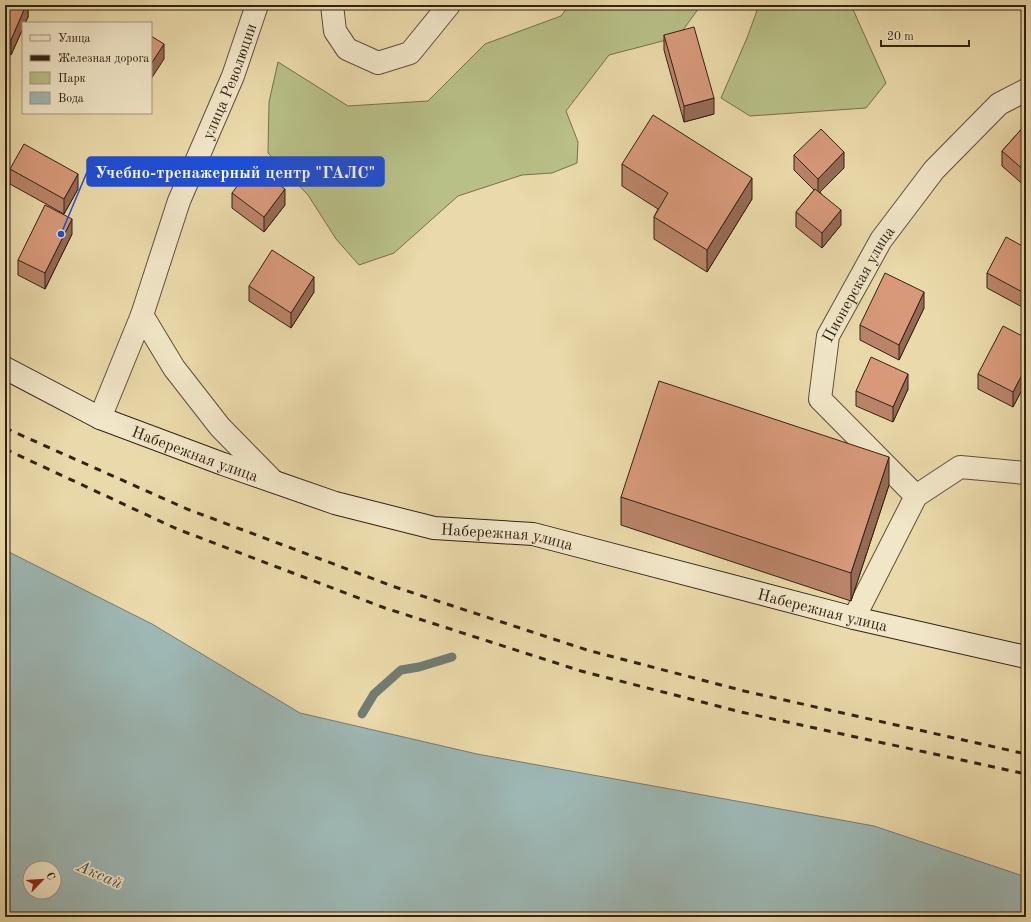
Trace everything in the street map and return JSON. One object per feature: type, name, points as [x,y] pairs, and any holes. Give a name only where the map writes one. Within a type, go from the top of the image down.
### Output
[{"type":"street","name":"улица Революции","points":[[100,418],[142,315],[179,201],[233,76],[257,5]]},
{"type":"street","points":[[332,5],[336,31],[347,49],[378,63],[410,53],[449,5]]},
{"type":"street","name":"Пионерская улица","points":[[916,496],[820,399],[828,336],[881,240],[934,170],[999,104],[1026,90]]},
{"type":"street","points":[[142,315],[174,368],[220,427],[273,482]]},
{"type":"street","name":"Набережная улица","points":[[5,368],[100,418],[223,464],[335,503],[434,528],[533,534],[854,618],[1026,657]]},
{"type":"street","points":[[854,618],[916,496],[960,467],[1026,473]]},
{"type":"green space","points":[[569,5],[701,5],[678,37],[609,55],[566,111],[578,142],[577,163],[552,173],[522,175],[458,196],[394,253],[359,265],[336,239],[308,195],[268,153],[269,102],[278,62],[348,106],[428,101],[485,44],[561,16]]},
{"type":"green space","points":[[759,5],[851,5],[886,83],[866,108],[750,116],[721,98],[747,38]]},
{"type":"water","name":"Аксай","points":[[5,550],[152,624],[300,713],[477,754],[874,826],[1026,877],[1026,917],[5,917]]},
{"type":"building","points":[[5,5],[26,5],[11,40],[5,37]]},
{"type":"building","points":[[694,27],[714,98],[684,106],[664,35]]},
{"type":"building","points":[[152,37],[164,44],[152,62]]},
{"type":"building","points":[[653,115],[752,178],[707,250],[654,217],[668,193],[622,164]]},
{"type":"building","points":[[1026,124],[1026,172],[1002,151]]},
{"type":"building","points":[[821,129],[844,152],[818,179],[794,155]]},
{"type":"building","points":[[24,144],[78,174],[64,199],[10,169]]},
{"type":"building","points":[[253,165],[285,189],[264,217],[232,193]]},
{"type":"building","points":[[815,189],[841,210],[822,233],[796,212]]},
{"type":"building","points":[[45,205],[72,219],[45,273],[18,260]]},
{"type":"building","points":[[1006,237],[1026,248],[1026,294],[987,273]]},
{"type":"building","points":[[272,250],[314,277],[291,313],[249,286]]},
{"type":"building","points":[[885,273],[924,292],[899,345],[860,325]]},
{"type":"building","points":[[1003,326],[1026,338],[1026,367],[1013,392],[978,374]]},
{"type":"building","points":[[871,357],[908,374],[893,407],[856,391]]},
{"type":"building","points":[[659,381],[889,457],[851,573],[621,497]]},
{"type":"waterway","points":[[362,714],[374,694],[401,670],[419,667],[452,657]]},
{"type":"railway","points":[[5,428],[187,509],[395,587],[587,650],[744,691],[1026,754]]},
{"type":"railway","points":[[5,449],[177,529],[385,608],[581,671],[741,712],[1026,774]]},
{"type":"place","name":"Учебно-тренажерный центр \"ГАЛС\"","points":[[61,234]]}]
